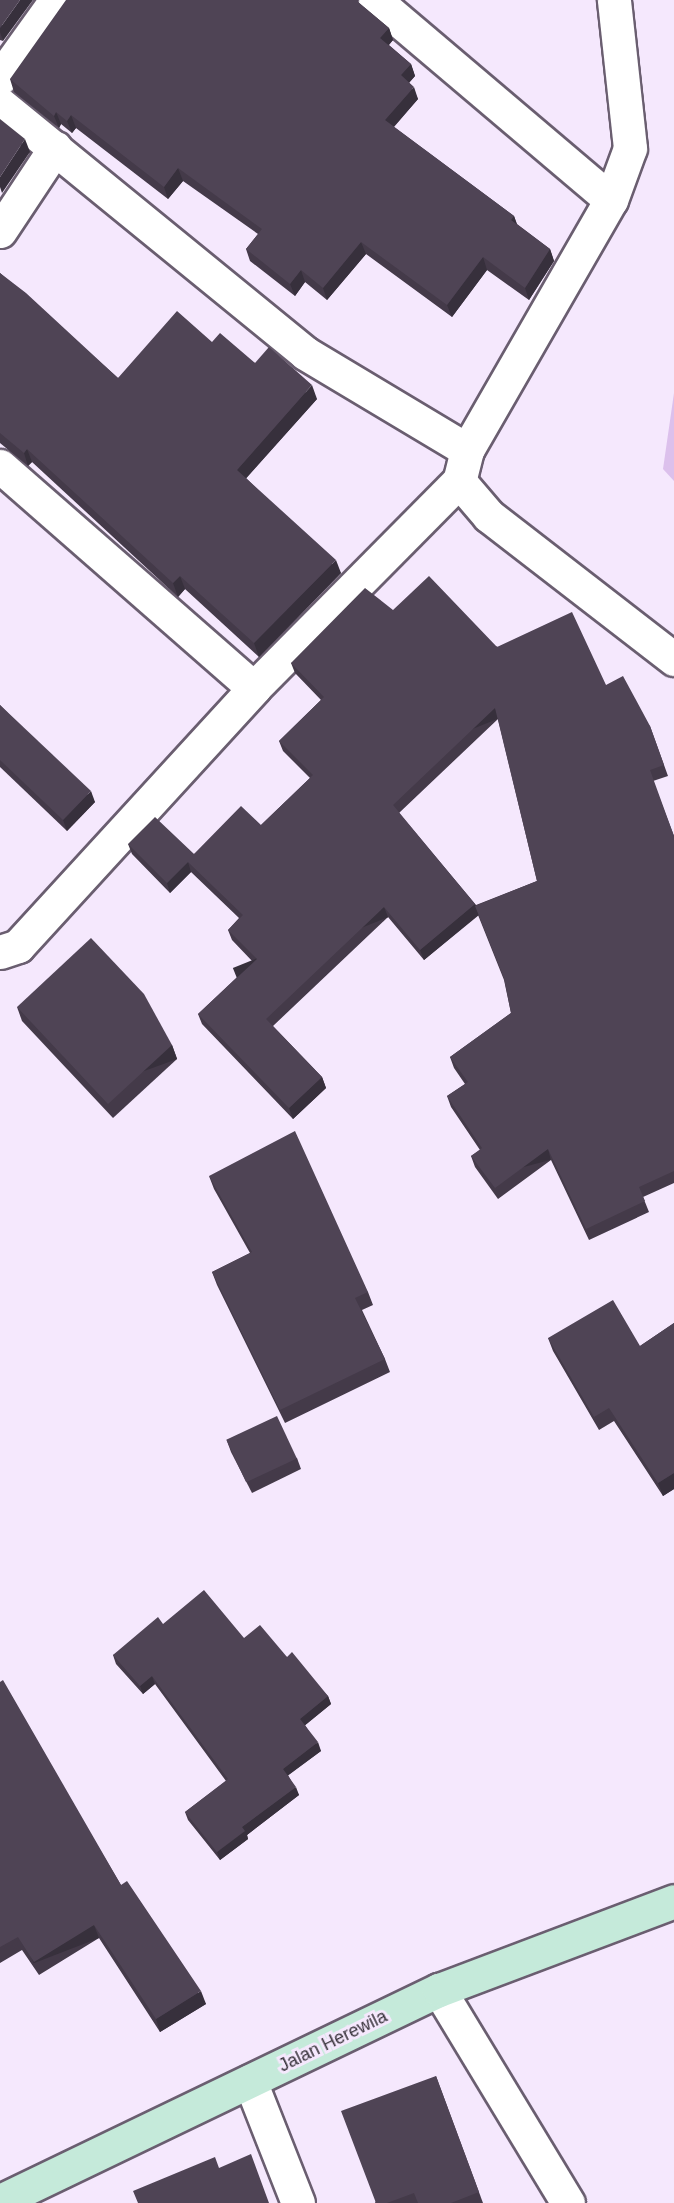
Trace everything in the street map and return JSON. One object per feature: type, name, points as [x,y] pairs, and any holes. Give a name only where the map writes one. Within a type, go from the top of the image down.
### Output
[{"type":"main road","name":"Jalan Herewila","points":[[0,2201],[439,1990],[674,1901]]},
{"type":"street","points":[[0,78],[56,0]]},
{"type":"street","points":[[375,0],[611,200]]},
{"type":"street","points":[[0,952],[18,946],[26,938],[254,688],[463,465],[611,200],[630,148],[614,0]]},
{"type":"street","points":[[0,105],[56,148],[305,352],[463,465],[489,516],[674,659]]},
{"type":"street","points":[[0,231],[56,148]]},
{"type":"street","points":[[0,466],[254,688]]},
{"type":"street","points":[[439,1990],[568,2203]]},
{"type":"street","points":[[250,2081],[298,2203]]},
{"type":"shaded area","points":[[674,393],[674,481],[663,469]]},
{"type":"building","points":[[0,0],[20,0],[0,28]]},
{"type":"building","points":[[66,0],[358,0],[389,28],[380,38],[411,64],[401,75],[414,87],[385,120],[514,216],[511,220],[550,249],[525,288],[483,257],[447,305],[361,242],[323,288],[301,270],[290,284],[246,249],[262,229],[178,168],[164,187],[71,115],[67,121],[56,112],[54,116],[10,79]]},
{"type":"building","points":[[0,119],[25,139],[0,177]]},
{"type":"building","points":[[0,273],[26,293],[118,378],[177,311],[212,342],[220,333],[255,363],[269,347],[312,385],[237,470],[336,560],[254,643],[180,576],[173,583],[27,449],[24,453],[0,433]]},
{"type":"building","points":[[429,576],[497,647],[572,612],[606,685],[623,676],[650,726],[664,765],[650,770],[674,836],[674,1171],[639,1187],[645,1201],[586,1229],[548,1149],[495,1188],[471,1156],[482,1148],[447,1096],[468,1082],[450,1057],[511,1013],[504,978],[475,906],[537,881],[495,708],[393,805],[475,904],[420,950],[384,907],[266,1019],[322,1077],[289,1108],[198,1014],[257,959],[228,930],[243,915],[188,862],[167,883],[128,844],[155,817],[194,854],[241,806],[261,825],[313,775],[279,741],[324,697],[291,663],[365,588],[393,610]]},
{"type":"building","points":[[0,705],[91,791],[63,820],[0,760]]},
{"type":"building","points":[[91,938],[144,994],[172,1045],[108,1104],[17,1007]]},
{"type":"building","points":[[295,1131],[368,1292],[355,1298],[385,1359],[280,1410],[212,1272],[252,1252],[209,1176]]},
{"type":"building","points":[[613,1300],[640,1346],[674,1323],[674,1473],[658,1483],[609,1408],[594,1417],[548,1338]]},
{"type":"building","points":[[277,1416],[297,1459],[246,1482],[226,1440]]},
{"type":"building","points":[[204,1590],[244,1638],[260,1625],[287,1657],[292,1652],[328,1696],[300,1719],[318,1742],[283,1769],[296,1787],[242,1827],[245,1831],[217,1852],[185,1812],[228,1779],[152,1676],[140,1686],[113,1655],[158,1617],[163,1624]]},
{"type":"building","points":[[3,1680],[121,1885],[127,1881],[201,1991],[156,2019],[94,1925],[34,1962],[18,1937],[0,1947],[0,1682]]},
{"type":"building","points":[[436,2076],[479,2192],[451,2203],[418,2203],[414,2193],[387,2203],[376,2203],[341,2111]]},
{"type":"building","points":[[251,2154],[269,2203],[138,2203],[133,2191],[215,2157],[219,2168]]}]
